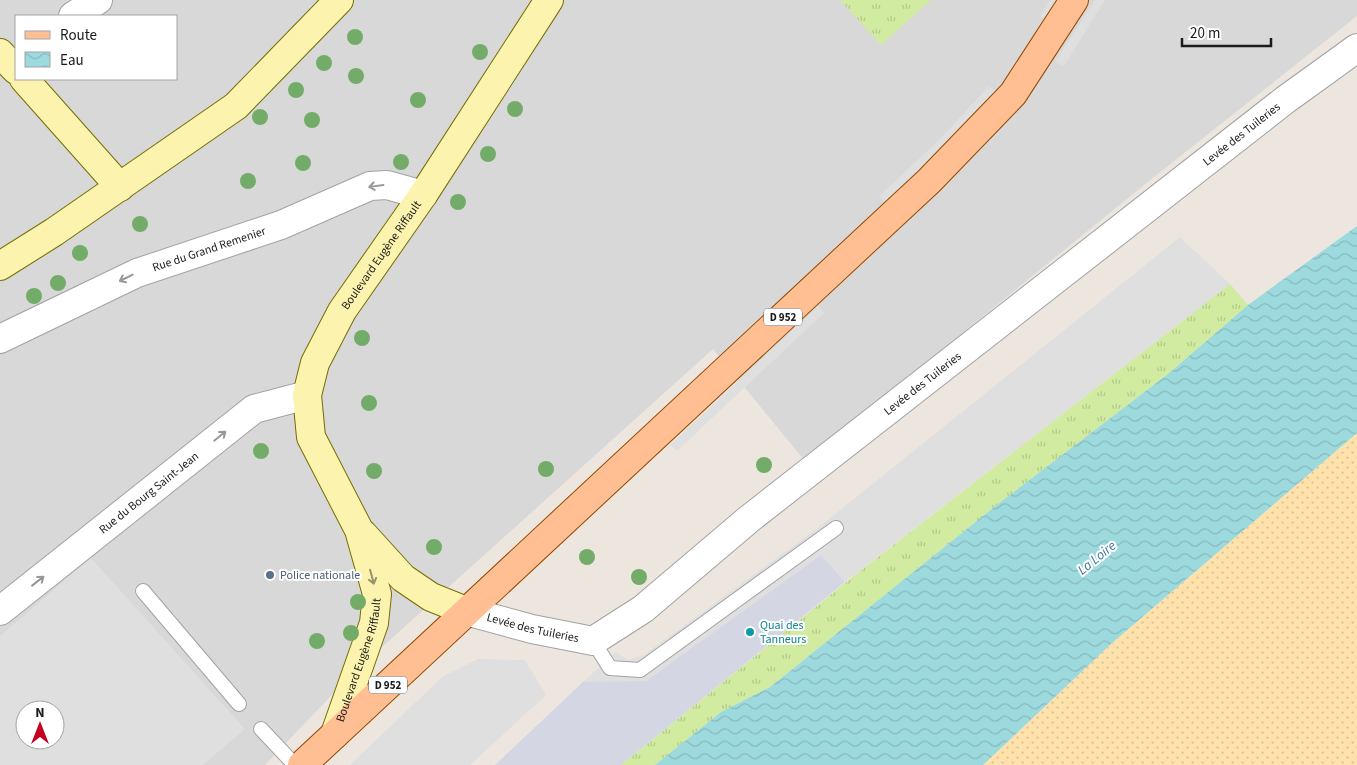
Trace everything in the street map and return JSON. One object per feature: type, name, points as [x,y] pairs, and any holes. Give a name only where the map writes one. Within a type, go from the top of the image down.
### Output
[{"type":"main road","points":[[0,266],[120,187],[236,106],[339,0]]},
{"type":"main road","name":"Boulevard Eugène Riffault","points":[[335,734],[374,623],[377,594],[359,530],[311,437],[307,395],[315,364],[342,311],[423,195],[549,0]]},
{"type":"main road","name":"D 952","points":[[302,765],[929,181],[1013,94],[1074,0]]},
{"type":"main road","points":[[25,80],[120,187]]},
{"type":"main road","name":"Boulevard Eugène Riffault","points":[[359,530],[403,578],[431,597],[466,611]]},
{"type":"street","points":[[75,15],[98,0]]},
{"type":"street","name":"Levée des Tuileries","points":[[466,611],[532,629],[593,641],[644,609],[748,519],[1285,100],[1357,48]]},
{"type":"street","name":"Rue du Grand Remenier","points":[[0,339],[137,273],[281,226],[370,186],[387,184],[423,195]]},
{"type":"street","name":"Rue du Bourg Saint-Jean","points":[[0,611],[254,409],[307,395]]},
{"type":"lane","points":[[593,641],[610,668],[640,670],[836,528]]},
{"type":"lane","points":[[143,591],[239,704]]},
{"type":"lane","points":[[261,729],[295,765]]},
{"type":"shaded area","points":[[0,0],[1357,0],[1357,16],[1154,177],[805,461],[713,349],[350,676],[265,765],[0,765]]},
{"type":"shaded area","points":[[1050,0],[1060,0],[1047,21],[1040,16]]},
{"type":"shaded area","points":[[1095,0],[1105,0],[1064,66],[1055,62]]},
{"type":"shaded area","points":[[989,86],[996,92],[944,147],[885,203],[879,196],[938,141]]},
{"type":"shaded area","points":[[1180,237],[1230,284],[845,582],[821,555],[646,681],[583,682],[616,652],[628,660],[644,655],[819,527]]},
{"type":"shaded area","points":[[818,306],[824,313],[677,451],[670,445]]},
{"type":"shaded area","name":"Quai des Tanneurs","points":[[821,555],[845,582],[621,765],[495,765],[583,682],[646,681]]},
{"type":"shaded area","points":[[91,558],[245,729],[203,765],[0,765],[0,636]]},
{"type":"shaded area","points":[[478,659],[525,660],[546,695],[470,765],[350,765],[442,677]]},
{"type":"green space","points":[[840,0],[931,0],[881,45]]},
{"type":"green space","points":[[1230,284],[1248,305],[1168,374],[998,504],[770,687],[721,712],[655,765],[621,765],[855,575]]},
{"type":"sand","points":[[1357,433],[1357,765],[983,765],[1112,643]]},
{"type":"water","name":"La Loire","points":[[1357,226],[1357,433],[1112,643],[983,765],[655,765],[721,712],[770,687],[998,504],[1168,374],[1248,305]]},
{"type":"place","name":"Police nationale","points":[[270,575]]},
{"type":"place","name":"Quai des Tanneurs","points":[[750,632]]}]
